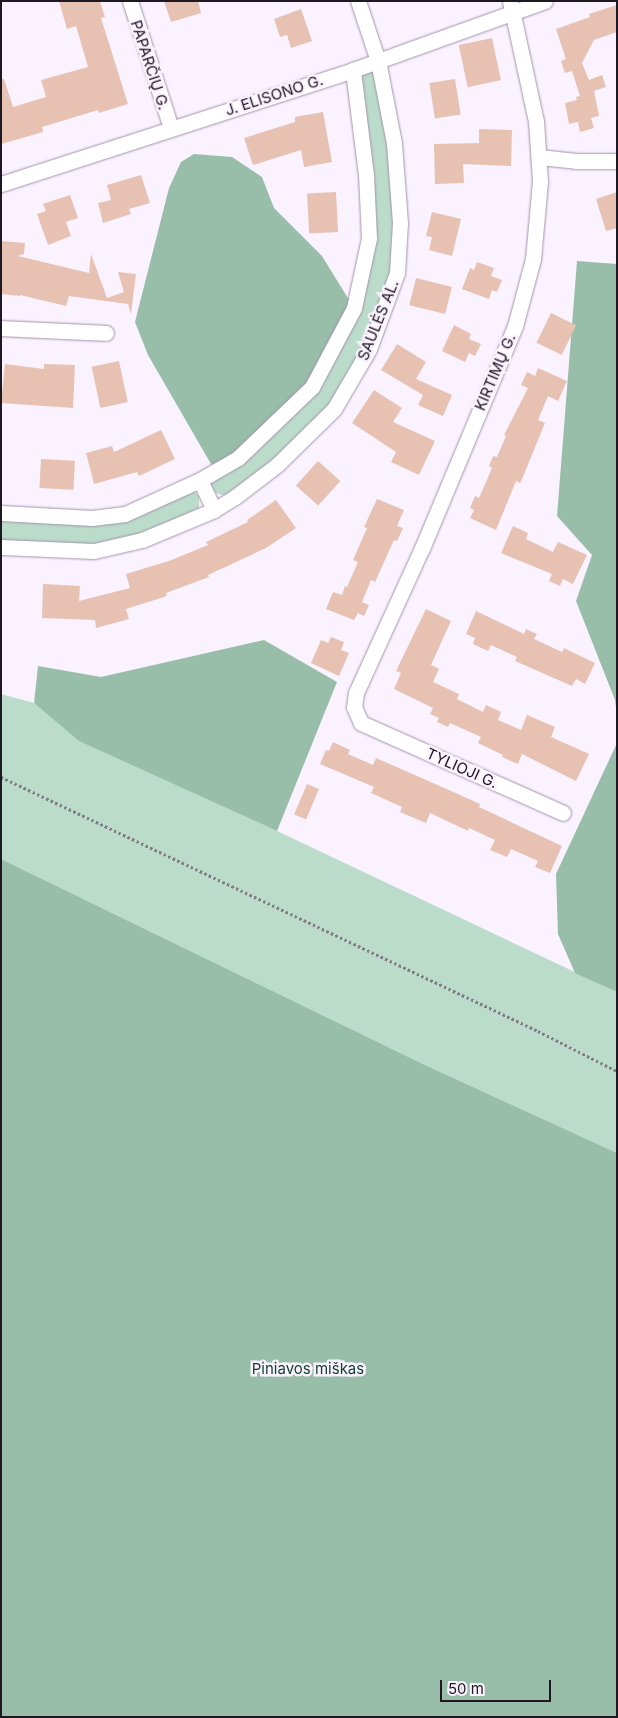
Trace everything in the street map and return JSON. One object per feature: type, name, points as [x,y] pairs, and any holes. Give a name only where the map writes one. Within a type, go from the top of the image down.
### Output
[{"type":"street","name":"PAPARČIŲ G.","points":[[130,1],[171,128]]},
{"type":"street","name":"SAULĖS AL.","points":[[1,547],[94,551],[142,540],[214,510],[277,465],[334,409],[369,349],[397,273],[400,223],[394,143],[378,61],[358,1]]},
{"type":"street","name":"J. ELISONO G.","points":[[1,184],[353,70],[511,7],[545,1]]},
{"type":"street","name":"KIRTIMŲ G.","points":[[361,722],[354,707],[356,693],[422,548],[515,326],[534,259],[540,181],[536,121],[511,7]]},
{"type":"street","name":"SAULĖS AL.","points":[[1,514],[92,518],[125,514],[200,480],[238,458],[312,387],[354,308],[368,238],[366,175],[353,70]]},
{"type":"street","points":[[539,157],[576,161],[617,161]]},
{"type":"street","points":[[1,328],[106,333]]},
{"type":"street","points":[[200,480],[214,510]]},
{"type":"street","name":"TYLIOJI G.","points":[[361,722],[562,813]]},
{"type":"path","points":[[1,777],[529,1027],[617,1072]]},
{"type":"green space","points":[[373,68],[389,142],[395,235],[390,273],[366,346],[330,403],[275,461],[229,495],[216,493],[211,488],[211,480],[314,389],[372,237],[360,73]]},
{"type":"green space","points":[[194,154],[232,157],[262,177],[274,208],[322,256],[354,308],[312,387],[215,471],[148,355],[135,322],[169,188],[181,162]]},
{"type":"green space","points":[[577,261],[617,264],[617,715],[615,700],[576,601],[592,555],[557,516]]},
{"type":"green space","points":[[187,491],[193,491],[199,496],[199,508],[138,536],[94,547],[1,542],[1,519],[97,524]]},
{"type":"green space","points":[[264,640],[337,682],[277,831],[79,741],[34,703],[38,666],[101,677]]},
{"type":"green space","points":[[1,694],[34,703],[80,741],[277,831],[617,992],[617,1153],[425,1065],[1,859]]},
{"type":"green space","points":[[617,743],[617,992],[575,973],[558,934],[556,874]]},
{"type":"green space","name":"Piniavos miškas","points":[[1,859],[425,1065],[617,1153],[617,1717],[1,1717]]},
{"type":"building","points":[[59,1],[100,1],[105,17],[101,18],[128,104],[99,113],[98,110],[42,127],[43,132],[1,144],[1,79],[4,79],[13,107],[46,97],[41,80],[88,67],[76,26],[67,29]]},
{"type":"building","points":[[164,1],[198,1],[201,13],[171,22]]},
{"type":"building","points":[[617,5],[617,32],[594,40],[582,63],[589,80],[602,75],[606,87],[594,91],[599,116],[591,118],[594,128],[580,132],[578,122],[569,124],[565,103],[577,100],[576,97],[580,96],[572,71],[565,73],[561,61],[566,59],[556,29],[590,17],[589,14]]},
{"type":"building","points":[[301,9],[312,41],[291,48],[287,35],[280,37],[274,19]]},
{"type":"building","points":[[492,38],[501,80],[468,87],[459,45]]},
{"type":"building","points":[[455,79],[461,115],[435,119],[429,83]]},
{"type":"building","points":[[323,112],[332,162],[304,167],[301,150],[253,165],[244,138],[295,122],[295,117]]},
{"type":"building","points":[[479,129],[512,130],[511,166],[463,164],[464,183],[435,184],[434,144],[479,143]]},
{"type":"building","points":[[141,175],[150,203],[129,209],[131,214],[103,223],[98,203],[111,200],[107,185]]},
{"type":"building","points":[[336,192],[338,232],[309,233],[307,194]]},
{"type":"building","points":[[617,192],[617,228],[606,231],[596,199]]},
{"type":"building","points":[[70,195],[78,218],[66,222],[71,236],[48,245],[37,214],[46,211],[43,204]]},
{"type":"building","points":[[432,212],[461,219],[452,256],[429,250],[432,237],[426,236]]},
{"type":"building","points":[[1,241],[25,243],[24,254],[18,256],[89,273],[91,254],[107,298],[124,292],[118,272],[136,274],[131,314],[128,304],[69,296],[66,306],[20,295],[1,294]]},
{"type":"building","points":[[477,262],[494,268],[491,276],[502,280],[497,292],[492,290],[489,299],[462,289],[470,268],[474,270]]},
{"type":"building","points":[[416,278],[452,287],[445,314],[409,305]]},
{"type":"building","points":[[551,313],[576,325],[562,355],[537,343]]},
{"type":"building","points":[[454,325],[471,334],[469,339],[481,344],[475,356],[469,353],[465,362],[442,351]]},
{"type":"building","points":[[397,344],[426,362],[416,379],[452,395],[443,416],[418,405],[423,395],[381,370]]},
{"type":"building","points":[[119,361],[128,402],[100,408],[92,367]]},
{"type":"building","points":[[5,364],[44,369],[44,364],[75,365],[73,408],[1,403]]},
{"type":"building","points":[[538,368],[567,381],[558,401],[548,396],[538,420],[545,423],[522,479],[520,483],[516,481],[496,530],[470,518],[474,510],[470,508],[475,496],[479,498],[492,468],[489,466],[493,456],[497,457],[506,436],[504,435],[528,388],[521,385],[527,372],[535,376]]},
{"type":"building","points":[[374,390],[402,408],[393,422],[435,441],[419,475],[391,462],[396,452],[352,423]]},
{"type":"building","points":[[161,430],[175,459],[139,476],[137,472],[94,484],[86,453],[112,446],[114,452]]},
{"type":"building","points":[[41,459],[75,461],[73,490],[39,488]]},
{"type":"building","points":[[318,461],[340,481],[318,506],[296,486]]},
{"type":"building","points":[[377,499],[404,510],[397,526],[403,528],[397,541],[394,540],[375,582],[371,580],[362,602],[369,605],[364,616],[358,613],[354,620],[326,609],[333,592],[342,595],[345,586],[347,587],[358,562],[353,560],[367,528],[364,527]]},
{"type":"building","points":[[276,500],[296,528],[266,548],[208,575],[209,577],[166,593],[167,596],[126,609],[129,619],[96,628],[95,620],[42,618],[43,584],[80,586],[79,601],[130,588],[126,574],[169,561],[208,545],[206,542],[248,522],[247,520]]},
{"type":"building","points":[[513,526],[528,533],[526,539],[553,552],[558,542],[587,555],[573,584],[563,579],[560,586],[549,581],[552,574],[501,553]]},
{"type":"building","points":[[426,609],[451,621],[431,665],[439,669],[433,682],[459,694],[457,699],[483,712],[486,705],[501,712],[498,720],[521,730],[527,715],[555,727],[551,737],[589,754],[576,781],[522,754],[518,764],[502,757],[503,755],[478,743],[481,737],[450,723],[448,727],[437,722],[439,718],[430,714],[433,708],[394,689],[401,673],[396,671]]},
{"type":"building","points":[[476,611],[524,634],[526,629],[537,634],[534,639],[562,652],[564,648],[595,663],[585,684],[576,679],[572,686],[515,661],[517,657],[491,645],[488,651],[473,644],[475,638],[466,634]]},
{"type":"building","points":[[331,637],[344,642],[341,650],[349,653],[339,676],[311,663],[321,640],[328,643]]},
{"type":"building","points":[[333,742],[350,750],[348,754],[373,765],[376,758],[480,804],[479,807],[562,846],[550,873],[535,867],[538,861],[511,849],[507,857],[490,850],[495,840],[469,828],[468,831],[430,813],[426,823],[400,812],[402,807],[371,793],[374,787],[320,764],[326,750],[329,751]]},
{"type":"building","points":[[307,784],[319,789],[306,819],[294,814]]}]
